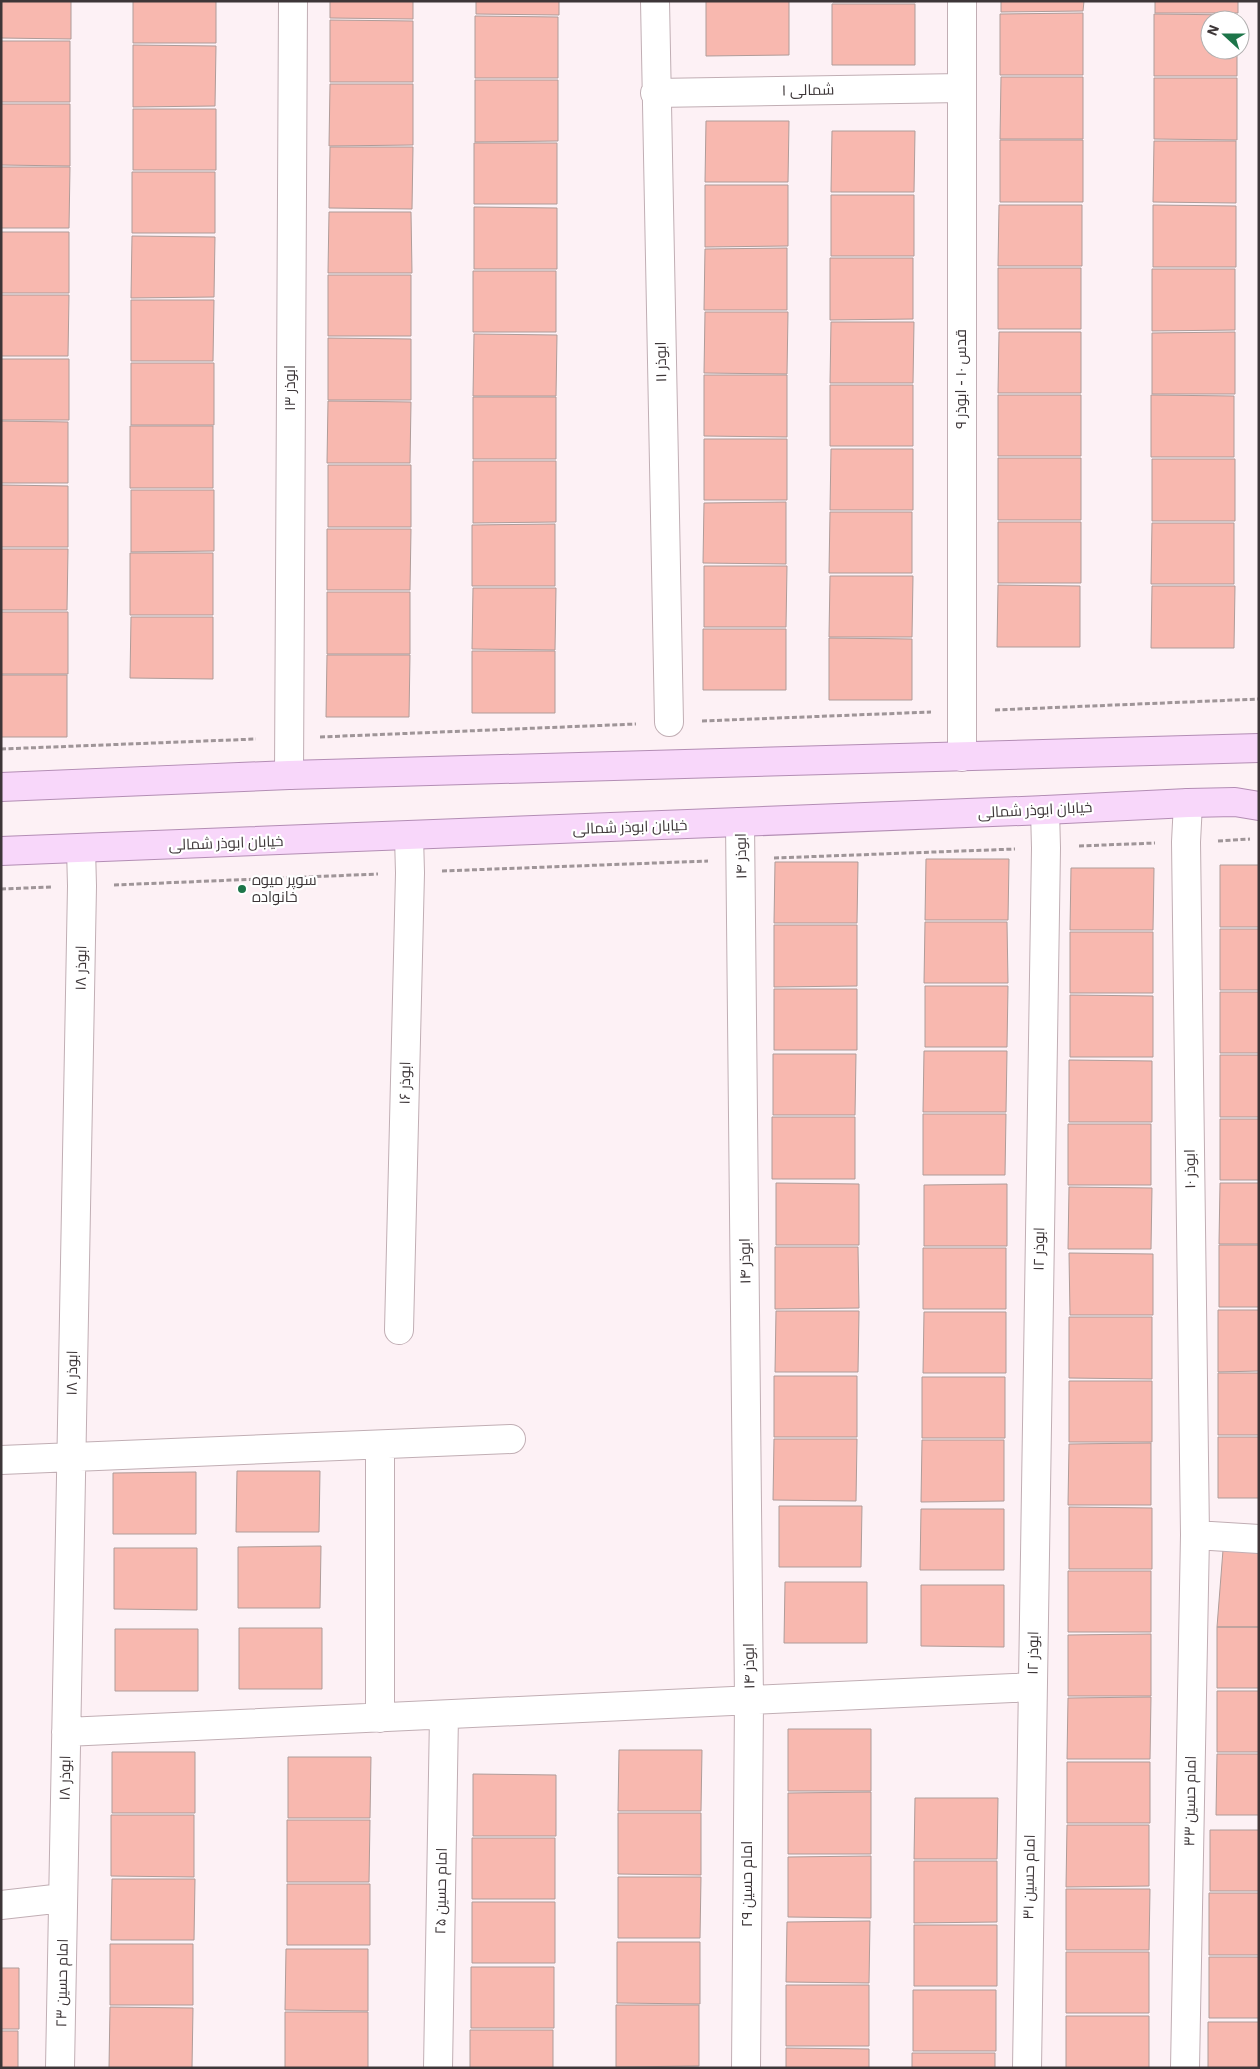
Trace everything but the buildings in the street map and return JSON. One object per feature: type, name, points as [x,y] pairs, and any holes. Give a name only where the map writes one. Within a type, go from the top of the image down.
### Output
[{"type":"main road","points":[[1,787],[289,775],[1259,748]]},
{"type":"main road","name":"خیابان ابوذر شمالی","points":[[1,851],[1045,810],[1188,802],[1251,802]]},
{"type":"street","name":"ابوذر ۱۳","points":[[289,775],[293,1]]},
{"type":"street","name":"ابوذر ۱۱","points":[[655,1],[655,93],[669,722]]},
{"type":"street","name":"قدس ۱۰ - ابوذر ۹","points":[[962,1],[962,757]]},
{"type":"street","name":"شمالی ۱","points":[[655,93],[961,88]]},
{"type":"street","name":"ابوذر ۱۰","points":[[1188,802],[1186,842],[1195,1535]]},
{"type":"street","name":"ابوذر ۱۲","points":[[1032,1687],[1046,848],[1045,810]]},
{"type":"street","name":"ابوذر ۱۴","points":[[740,822],[749,1701]]},
{"type":"street","name":"ابوذر ۱۶","points":[[399,1330],[410,873],[409,836]]},
{"type":"street","name":"ابوذر ۱۸","points":[[63,1898],[82,886],[81,848]]},
{"type":"street","points":[[1,1460],[511,1439]]},
{"type":"street","points":[[380,1445],[380,1718]]},
{"type":"street","points":[[1195,1535],[1259,1539]]},
{"type":"street","name":"امام حسین ۳۳","points":[[1185,2068],[1195,1535]]},
{"type":"street","points":[[66,1732],[1032,1687]]},
{"type":"street","name":"امام حسین ۳۱","points":[[1027,2068],[1032,1687]]},
{"type":"street","name":"امام حسین ۲۹","points":[[746,2068],[749,1701]]},
{"type":"street","name":"امام حسین ۲۵","points":[[438,2068],[444,1715]]},
{"type":"street","points":[[1,1905],[63,1898]]},
{"type":"street","name":"امام حسین ۲۳","points":[[60,2068],[63,1898]]},
{"type":"path","points":[[1,749],[1259,699]]},
{"type":"path","points":[[1,889],[1259,839]]},
{"type":"place","name":"سوپر میوه خانواده","points":[[242,889]]}]
